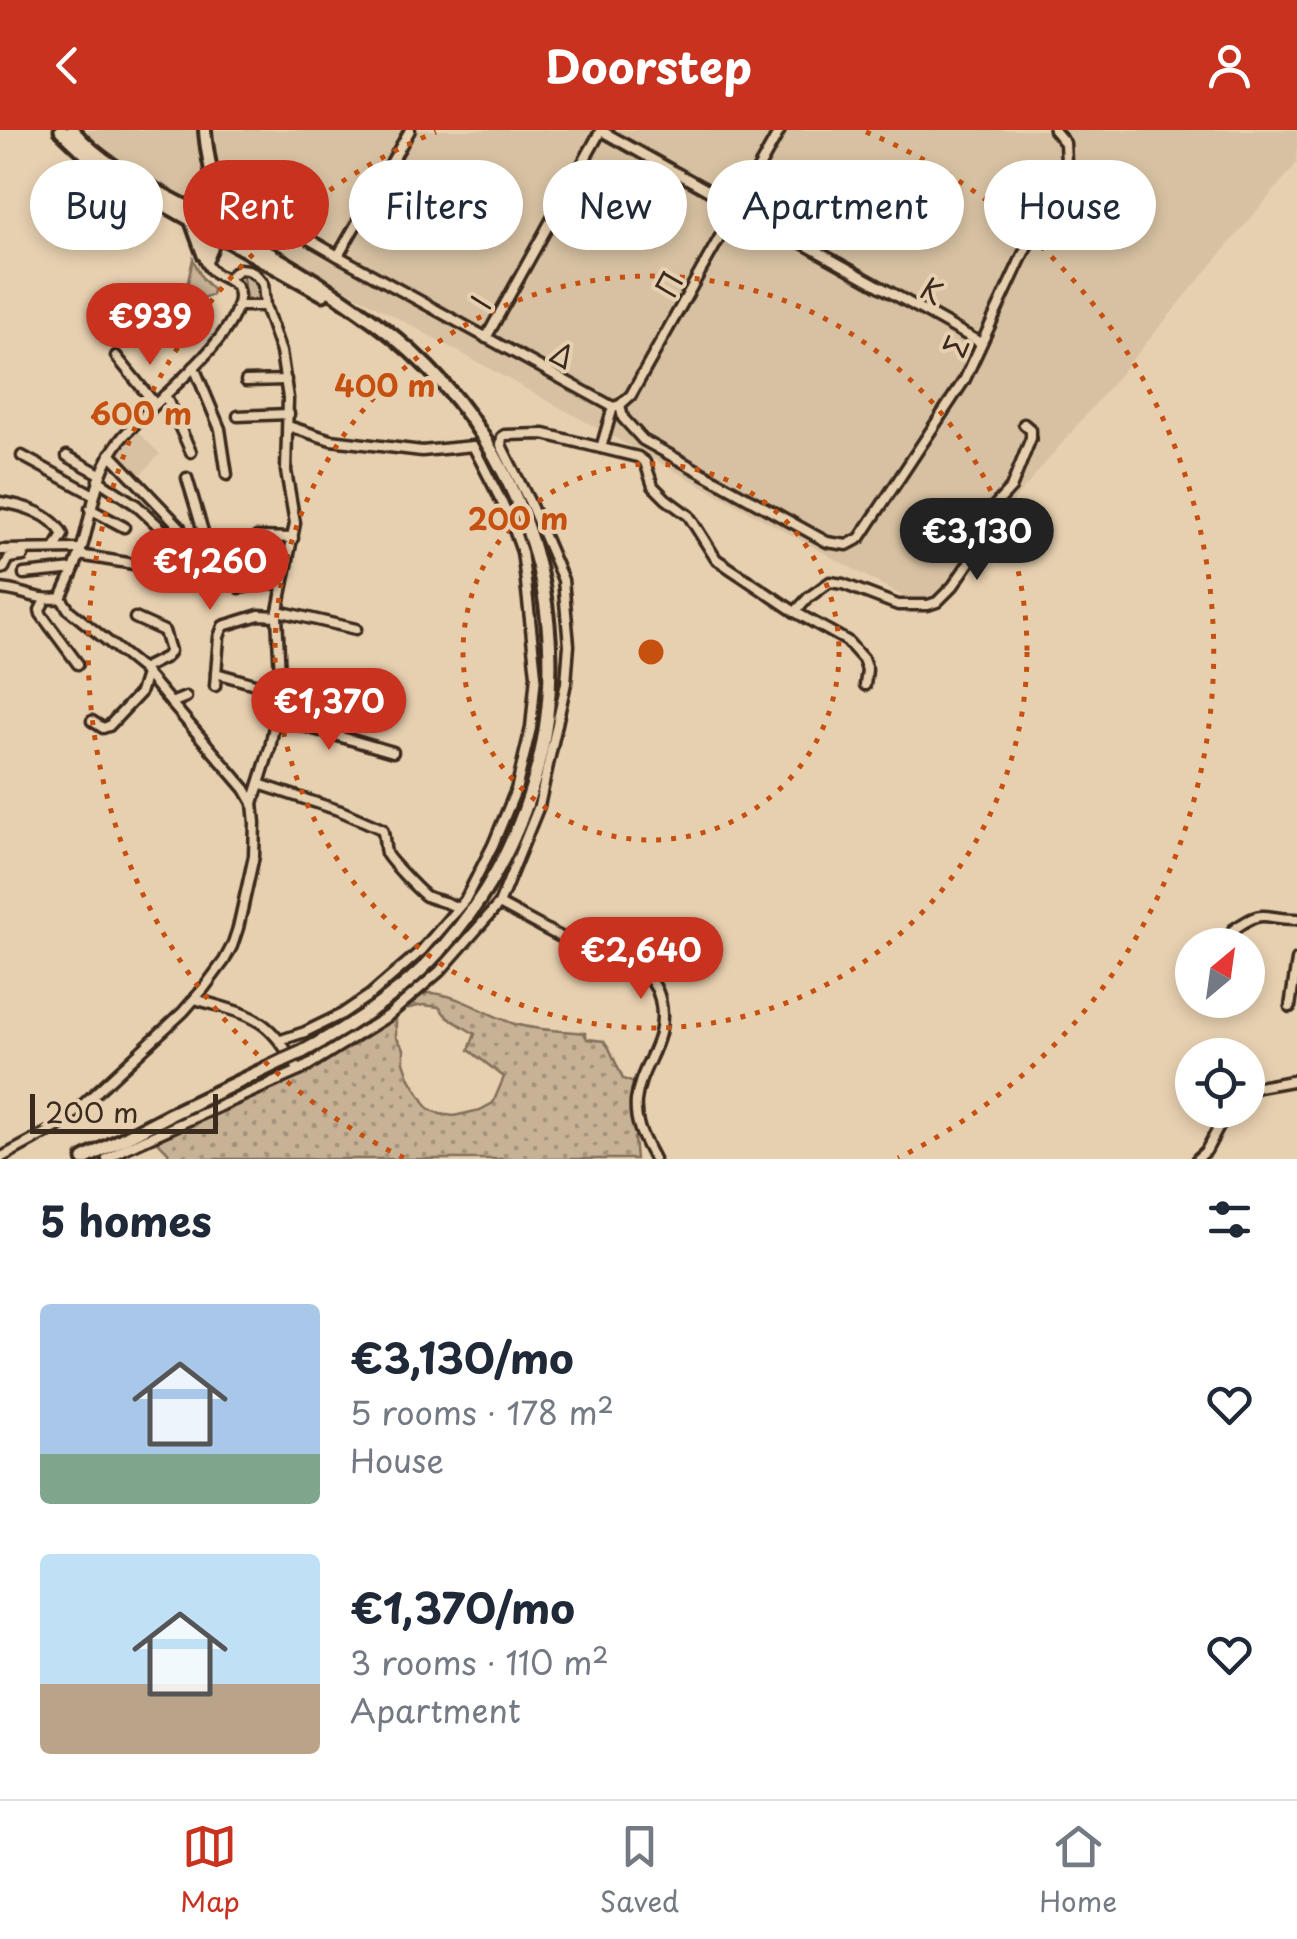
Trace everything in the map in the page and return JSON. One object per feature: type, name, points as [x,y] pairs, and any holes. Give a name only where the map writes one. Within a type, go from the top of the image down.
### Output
[{"type":"main road","points":[[61,130],[102,170],[183,217]]},
{"type":"main road","points":[[72,130],[109,165],[183,205]]},
{"type":"main road","points":[[202,250],[205,260]]},
{"type":"main road","points":[[84,1159],[302,1052],[342,1030],[407,984],[445,944],[498,869],[539,764],[550,695],[548,621],[539,568],[509,479],[486,440],[442,383],[396,338],[348,304],[330,298],[254,250]]},
{"type":"street","points":[[205,130],[208,160]]},
{"type":"street","points":[[338,256],[410,130]]},
{"type":"street","name":"Κ","points":[[601,130],[707,189]]},
{"type":"street","name":"Ι","points":[[486,338],[601,130]]},
{"type":"street","name":"Π","points":[[763,160],[780,130]]},
{"type":"street","name":"Σ","points":[[846,545],[860,538],[965,378],[1066,162],[1066,143],[1054,130]]},
{"type":"street","points":[[62,598],[80,552],[99,477],[110,454],[208,354],[237,306],[238,291],[228,278],[213,272],[205,260],[209,250]]},
{"type":"street","name":"Δ","points":[[328,250],[616,406],[643,440],[827,542],[846,545]]},
{"type":"street","name":"Π","points":[[601,448],[616,406],[631,395],[713,250]]},
{"type":"street","name":"Κ","points":[[817,250],[981,342]]},
{"type":"street","points":[[228,278],[239,270],[248,270],[263,283],[265,306],[286,380],[289,414],[285,454],[296,523],[277,613],[276,718],[252,803]]},
{"type":"street","points":[[237,306],[265,306]]},
{"type":"street","points":[[116,356],[155,404]]},
{"type":"street","points":[[194,366],[220,429],[227,475]]},
{"type":"street","points":[[246,381],[286,380]]},
{"type":"street","points":[[165,395],[192,452]]},
{"type":"street","points":[[238,416],[289,414]]},
{"type":"street","points":[[795,612],[830,582],[898,605],[928,606],[937,602],[980,548],[985,516],[1012,488],[1031,438],[1031,430],[1024,424]]},
{"type":"street","points":[[281,1040],[319,1026],[370,994],[422,950],[469,893],[516,790],[532,728],[536,675],[522,552],[510,518],[473,446],[422,450],[331,440],[288,426]]},
{"type":"street","points":[[107,1159],[299,1071],[388,1016],[440,971],[499,904],[540,806],[566,683],[569,645],[562,580],[501,445],[505,435],[544,434],[641,459],[654,486],[689,516],[716,559],[795,612],[835,633],[857,651],[867,670],[864,685]]},
{"type":"street","points":[[110,454],[180,527]]},
{"type":"street","points":[[22,456],[94,495]]},
{"type":"street","points":[[67,456],[136,505],[179,545]]},
{"type":"street","points":[[187,478],[216,574],[271,564],[287,565]]},
{"type":"street","points":[[0,502],[34,511],[61,529],[63,535],[55,548]]},
{"type":"street","points":[[90,508],[124,527]]},
{"type":"street","points":[[257,537],[294,538]]},
{"type":"street","points":[[0,550],[55,548],[158,568],[164,579],[194,581]]},
{"type":"street","points":[[0,570],[9,558],[22,556],[21,550]]},
{"type":"street","points":[[24,574],[74,569]]},
{"type":"street","points":[[240,588],[283,584]]},
{"type":"street","points":[[0,589],[45,600],[62,598]]},
{"type":"street","points":[[0,1158],[62,1126],[195,1000],[232,946],[256,842],[252,803],[245,789],[144,671],[69,610],[62,598]]},
{"type":"street","points":[[45,600],[41,614],[78,664]]},
{"type":"street","points":[[215,686],[223,626],[277,613],[356,629]]},
{"type":"street","points":[[92,721],[102,728],[109,726],[140,693],[144,671],[170,651],[164,631],[135,618]]},
{"type":"street","points":[[216,673],[343,698],[370,697]]},
{"type":"street","points":[[171,703],[186,697]]},
{"type":"street","points":[[276,718],[393,752]]},
{"type":"street","points":[[259,784],[382,829],[385,851],[393,864],[425,895],[457,908]]},
{"type":"street","points":[[499,904],[567,940],[621,960],[653,983],[663,1022],[638,1093],[636,1114],[638,1128],[654,1159]]},
{"type":"street","points":[[1236,928],[1253,916],[1265,914],[1297,919]]},
{"type":"street","points":[[1290,1007],[1297,960]]},
{"type":"street","points":[[195,1000],[256,1019],[281,1040],[299,1071]]},
{"type":"street","points":[[1265,1086],[1297,1080]]},
{"type":"street","points":[[1197,1159],[1218,1128]]},
{"type":"shaded area","points":[[83,130],[1297,130],[1297,163],[924,608],[274,250],[329,250],[329,160],[183,160],[183,200],[163,189],[163,160],[116,160]]},
{"type":"shaded area","points":[[138,432],[160,454],[138,477],[115,457]]},
{"type":"green space","points":[[193,259],[213,290],[212,295],[183,304]]},
{"type":"green space","points":[[254,272],[263,287],[263,301],[241,303],[242,273]]},
{"type":"green space","points":[[427,993],[461,1000],[515,1024],[585,1033],[587,1039],[604,1041],[623,1079],[637,1084],[631,1103],[637,1135],[636,1159],[169,1159],[168,1152],[155,1139],[311,1072],[370,1031],[396,1019],[396,1037],[404,1049],[410,1079],[428,1108],[454,1116],[493,1103],[504,1077],[469,1050],[475,1034],[447,1017],[439,1007],[423,1005],[400,1010]]}]
